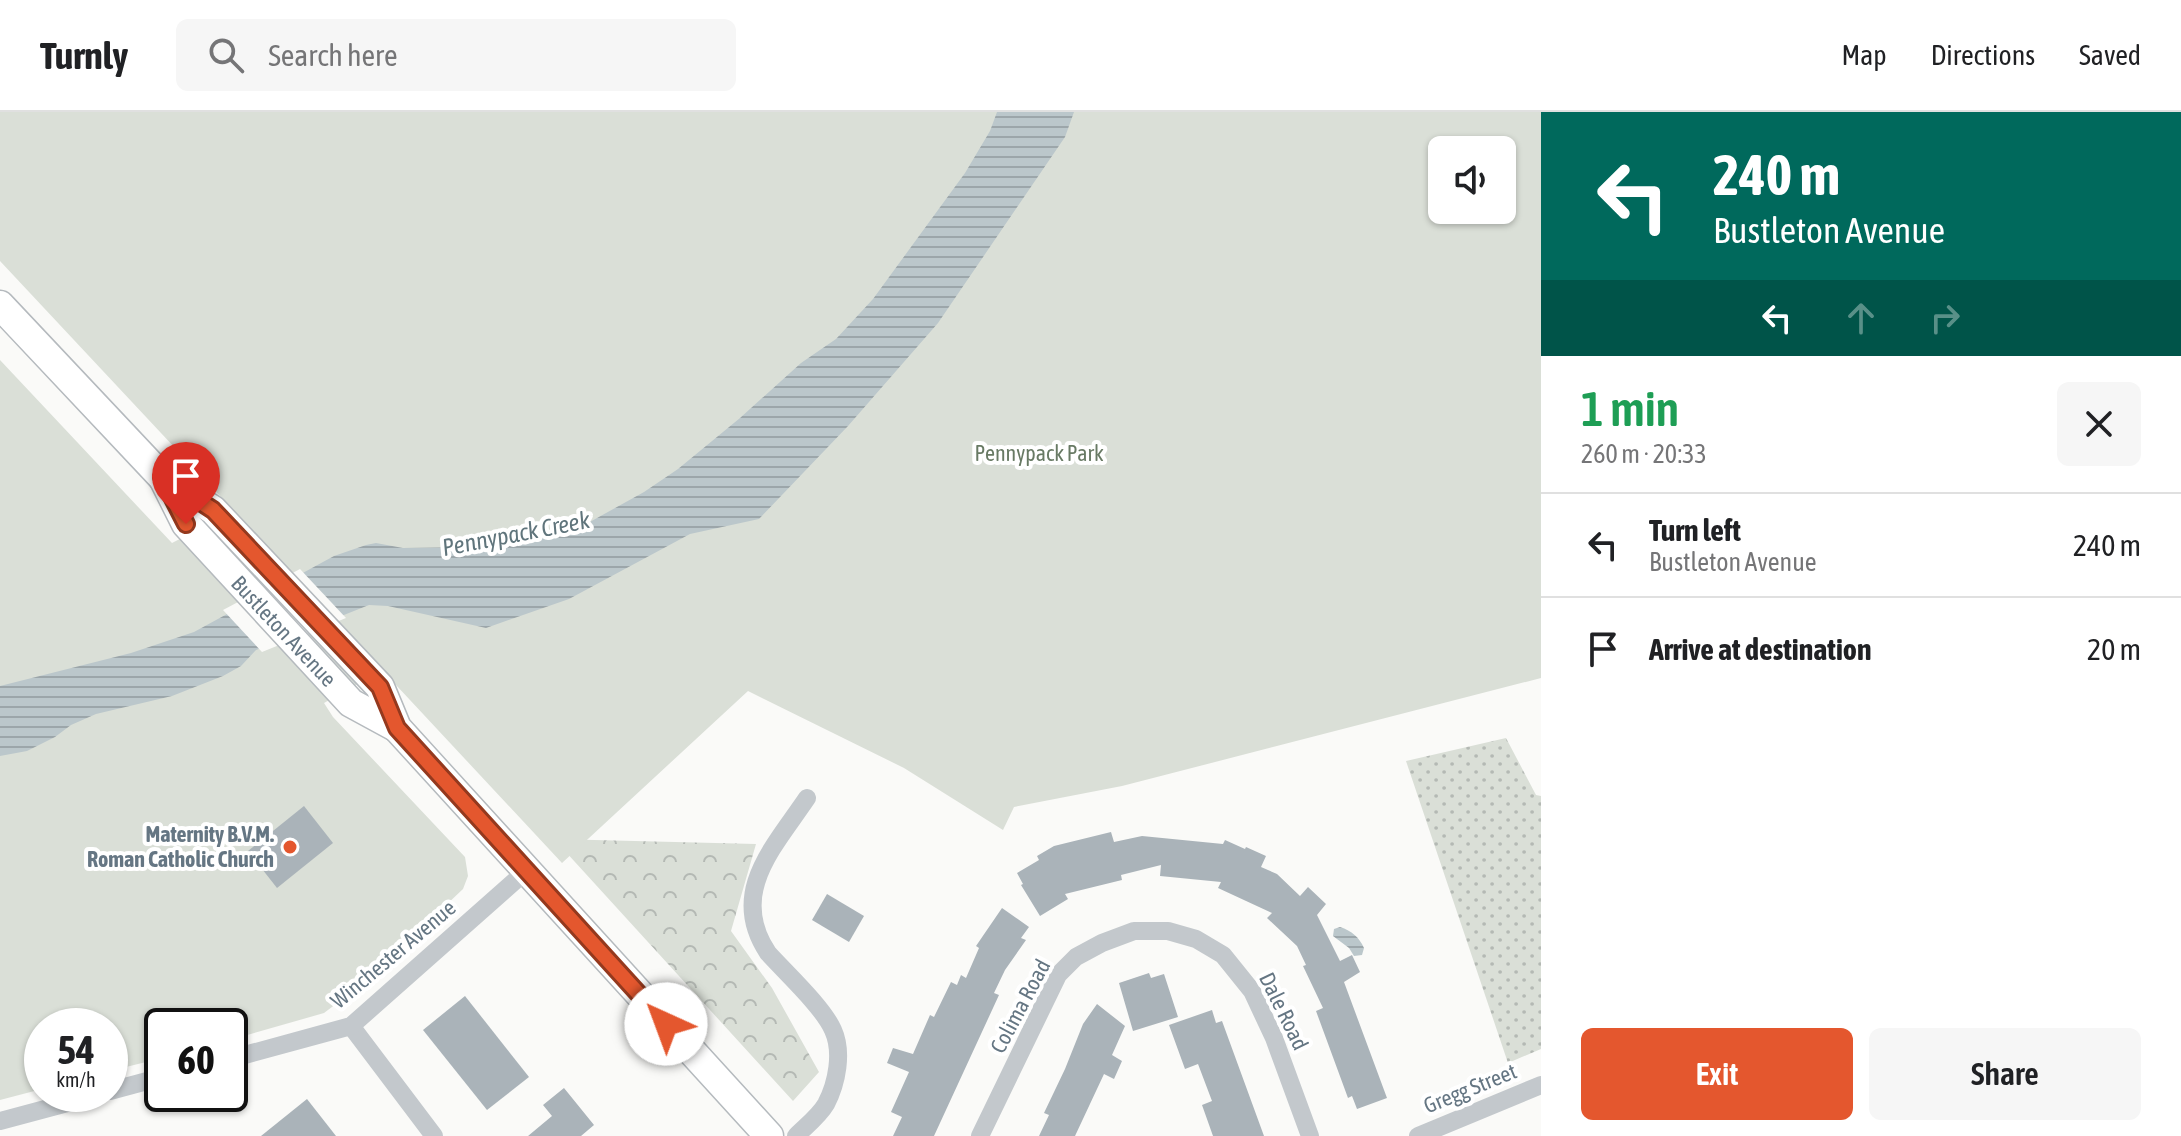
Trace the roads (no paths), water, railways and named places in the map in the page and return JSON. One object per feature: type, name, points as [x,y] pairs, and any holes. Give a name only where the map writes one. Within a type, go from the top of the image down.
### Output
[{"type":"main road","name":"Bustleton Avenue","points":[[0,305],[162,477],[213,510],[380,687],[397,728]]},
{"type":"main road","name":"Bustleton Avenue","points":[[162,477],[186,524],[351,703],[397,728],[769,1136]]},
{"type":"street","points":[[796,1136],[826,1104],[835,1076],[837,1046],[826,1018],[760,941],[752,917],[752,902],[760,868],[807,798]]},
{"type":"street","name":"Winchester Avenue","points":[[248,1054],[351,1026],[526,871]]},
{"type":"street","name":"Colima Road","points":[[980,1136],[1058,975],[1076,957],[1134,931]]},
{"type":"street","name":"Dale Road","points":[[1134,931],[1168,931],[1196,939],[1223,955],[1252,991],[1274,1038],[1310,1136]]},
{"type":"street","points":[[351,1026],[434,1136]]},
{"type":"street","name":"Gregg Street","points":[[1418,1136],[1541,1085]]},
{"type":"street","points":[[0,1121],[34,1112]]},
{"type":"place","name":"Maternity B.V.M. Roman Catholic Church","points":[[290,847]]},
{"type":"park label","name":"Pennypack Park","points":[[1039,453]]},
{"type":"water label","name":"Pennypack Creek","points":[[516,534]]}]
